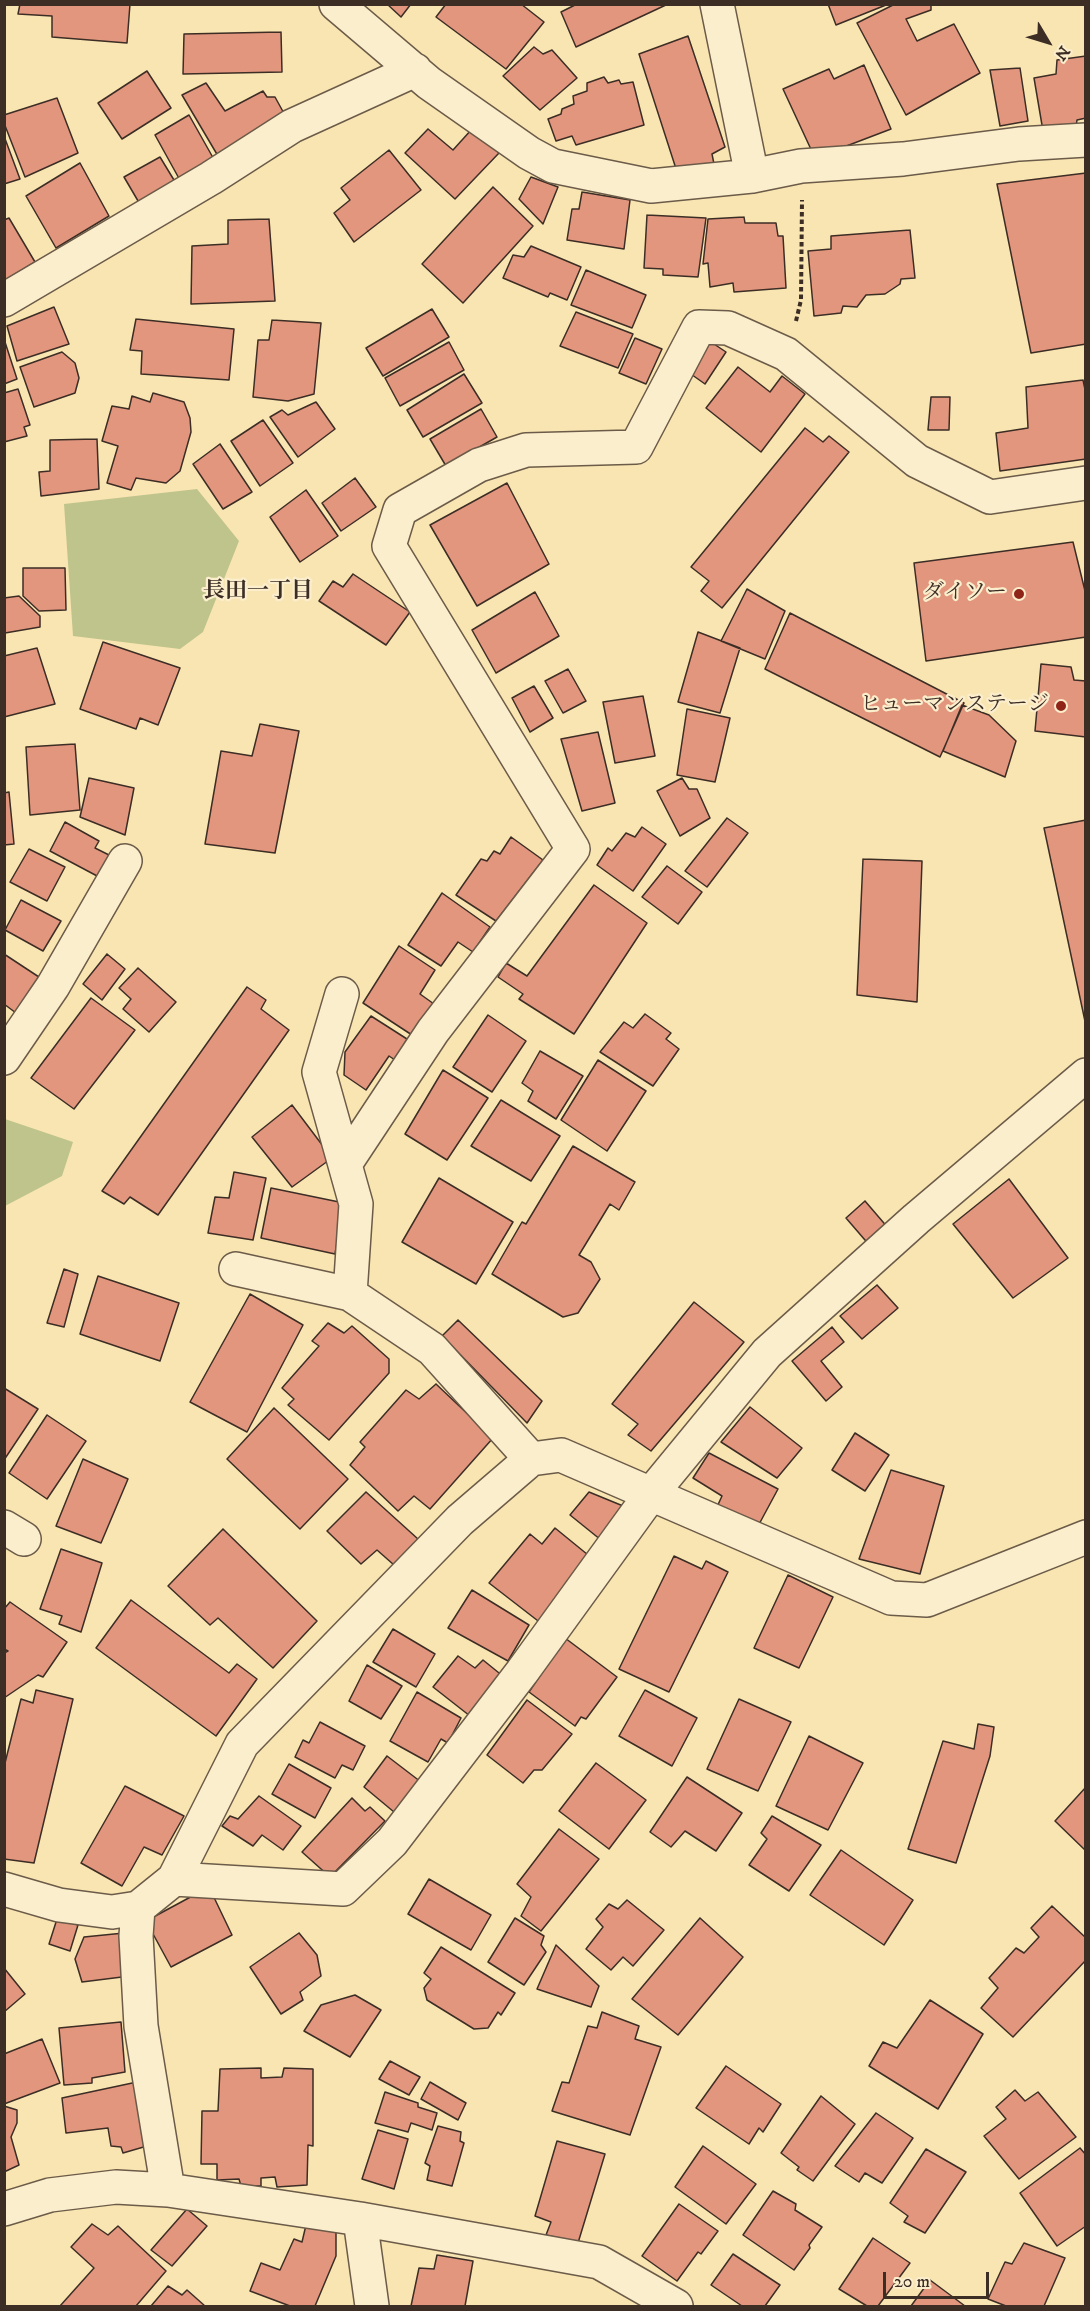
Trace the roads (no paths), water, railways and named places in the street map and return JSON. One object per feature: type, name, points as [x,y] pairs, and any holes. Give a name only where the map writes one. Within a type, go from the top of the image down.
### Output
[{"type":"street","points":[[336,4],[429,83],[528,153],[553,166],[651,186],[752,176],[801,166],[903,159],[1019,144],[1086,140]]},
{"type":"street","points":[[717,4],[752,176]]},
{"type":"street","points":[[4,300],[211,178],[292,126],[415,70]]},
{"type":"street","points":[[345,1164],[433,1031],[573,849],[389,546],[400,510],[479,465],[526,450],[636,447],[699,327],[728,328],[786,354],[917,461],[990,497],[1086,483]]},
{"type":"street","points":[[4,1058],[53,986],[125,861]]},
{"type":"street","points":[[342,994],[319,1072],[356,1204],[350,1294]]},
{"type":"street","points":[[174,1879],[343,1889],[392,1842],[522,1672],[651,1494],[767,1353],[916,1219],[1086,1075]]},
{"type":"street","points":[[236,1269],[350,1294],[432,1350],[531,1459]]},
{"type":"street","points":[[4,1889],[59,1905],[111,1912],[138,1908],[174,1879],[242,1744],[460,1520],[531,1459],[561,1455],[891,1598],[927,1600],[1086,1537]]},
{"type":"street","points":[[138,1908],[136,1936],[141,2026],[168,2190]]},
{"type":"street","points":[[4,2209],[50,2195],[116,2187],[168,2190],[360,2219],[599,2262],[676,2307]]},
{"type":"street","points":[[360,2219],[372,2307]]},
{"type":"place","name":"ダイソー","points":[[1019,594]]},
{"type":"place","name":"ヒューマンステージ","points":[[1061,706]]},
{"type":"district","name":"長田一丁目","points":[[258,592]]}]
